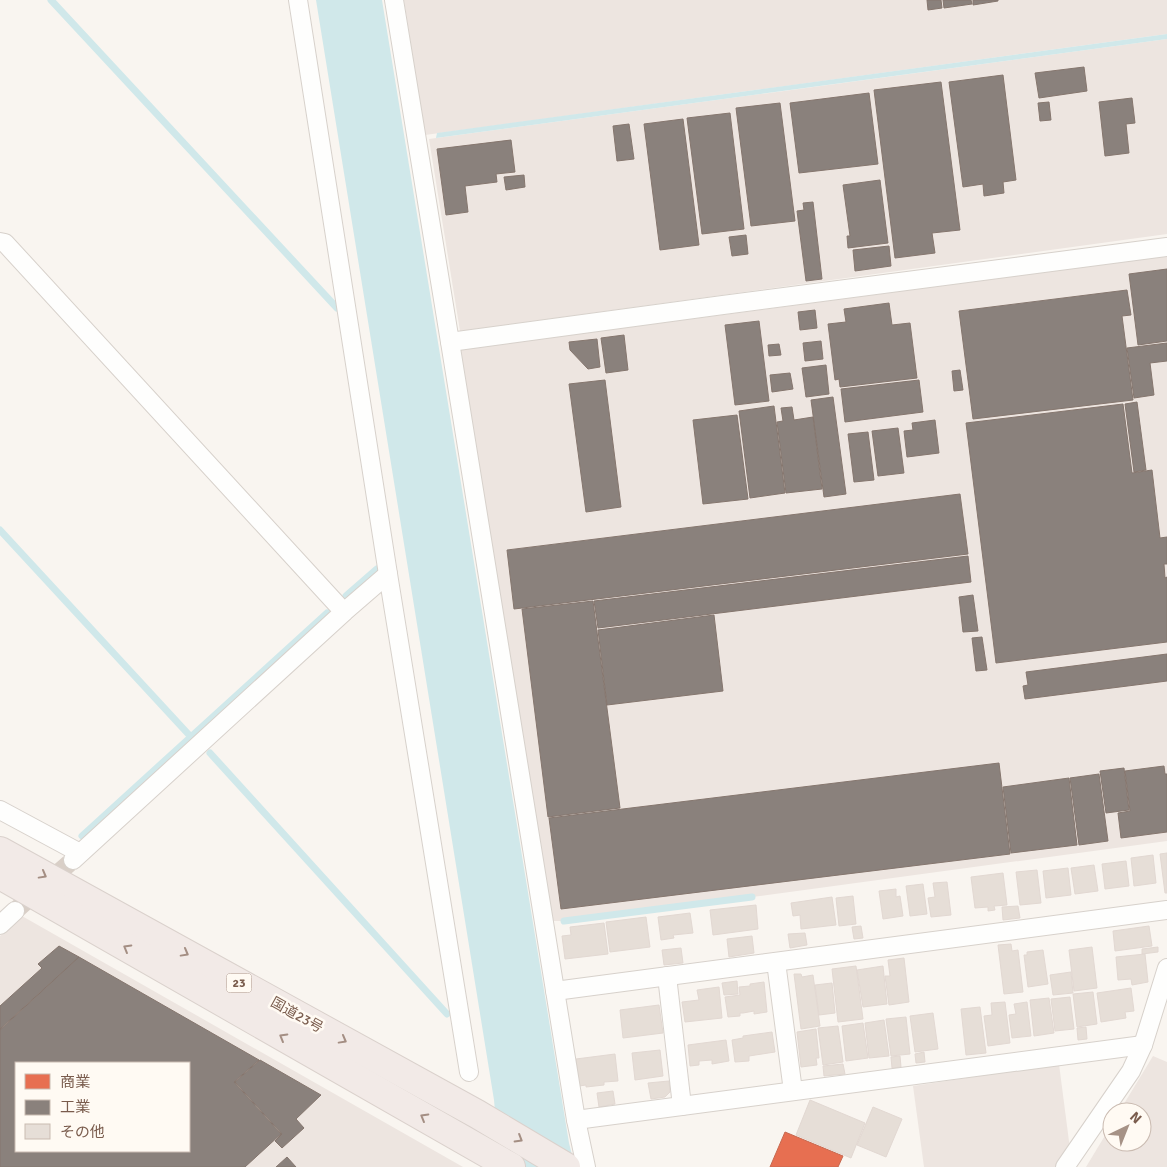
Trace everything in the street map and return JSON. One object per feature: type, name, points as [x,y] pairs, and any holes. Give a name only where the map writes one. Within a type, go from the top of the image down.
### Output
[{"type":"highway","name":"国道23号","points":[[0,851],[478,1114],[566,1167]]},
{"type":"highway","name":"国道23号","points":[[0,875],[511,1167]]},
{"type":"street","points":[[298,0],[388,574],[469,1072]]},
{"type":"street","points":[[394,0],[576,1120],[586,1167]]},
{"type":"street","points":[[2,244],[344,612]]},
{"type":"street","points":[[450,342],[1167,248]]},
{"type":"street","points":[[0,810],[77,857],[344,612],[388,574]]},
{"type":"street","points":[[555,991],[1167,910]]},
{"type":"street","points":[[0,925],[15,911]]},
{"type":"street","points":[[776,962],[793,1091]]},
{"type":"street","points":[[1065,1167],[1132,1071],[1143,1045],[1167,968]]},
{"type":"street","points":[[667,976],[682,1106]]},
{"type":"street","points":[[576,1120],[1143,1045]]},
{"type":"shaded area","points":[[404,0],[1167,0],[1167,34],[425,135]]},
{"type":"shaded area","points":[[1167,39],[1167,234],[460,331],[429,139]]},
{"type":"shaded area","points":[[1167,256],[1167,841],[752,897],[564,921],[551,921],[458,350]]},
{"type":"shaded area","points":[[22,916],[463,1167],[0,1167],[0,936]]},
{"type":"shaded area","points":[[1153,1056],[1167,1062],[1167,1167],[1086,1167],[1102,1141],[1102,1152],[1152,1152],[1152,1102],[1125,1102]]},
{"type":"shaded area","points":[[1059,1064],[1070,1149],[1057,1167],[924,1167],[913,1086]]},
{"type":"water","points":[[316,0],[382,0],[569,1143],[575,1167],[500,1167],[494,1100]]},
{"type":"water","points":[[1167,34],[1167,39],[436,138],[437,133]]},
{"type":"building: 商業","points":[[785,1132],[843,1156],[838,1167],[770,1167]]},
{"type":"building: 工業","points":[[927,0],[941,0],[942,8],[928,10]]},
{"type":"building: 工業","points":[[943,0],[971,0],[972,4],[944,8]]},
{"type":"building: 工業","points":[[973,0],[998,0],[998,1],[973,5]]},
{"type":"building: 工業","points":[[1084,67],[1087,91],[1039,98],[1035,73]]},
{"type":"building: 工業","points":[[1003,75],[1016,180],[1003,182],[1004,193],[984,196],[983,184],[963,187],[949,82]]},
{"type":"building: 工業","points":[[941,82],[960,230],[932,233],[935,253],[895,258],[874,90]]},
{"type":"building: 工業","points":[[869,93],[878,164],[799,173],[790,103]]},
{"type":"building: 工業","points":[[1132,98],[1135,123],[1126,124],[1129,153],[1105,156],[1099,102]]},
{"type":"building: 工業","points":[[1049,102],[1051,120],[1040,121],[1038,103]]},
{"type":"building: 工業","points":[[780,103],[795,221],[751,226],[736,108]]},
{"type":"building: 工業","points":[[730,113],[744,229],[702,234],[687,118]]},
{"type":"building: 工業","points":[[683,119],[699,245],[660,250],[644,124]]},
{"type":"building: 工業","points":[[629,124],[634,159],[617,161],[613,126]]},
{"type":"building: 工業","points":[[511,140],[515,172],[496,174],[497,182],[465,186],[468,212],[446,215],[437,149]]},
{"type":"building: 工業","points":[[524,175],[525,187],[506,190],[504,177]]},
{"type":"building: 工業","points":[[880,180],[888,243],[848,248],[847,236],[850,236],[843,185]]},
{"type":"building: 工業","points":[[813,202],[822,279],[806,281],[797,211],[804,210],[803,203]]},
{"type":"building: 工業","points":[[746,235],[748,254],[732,256],[729,237]]},
{"type":"building: 工業","points":[[889,246],[891,266],[855,271],[853,250]]},
{"type":"building: 工業","points":[[1167,269],[1167,341],[1138,345],[1129,274]]},
{"type":"building: 工業","points":[[1127,290],[1131,315],[1122,316],[1133,400],[973,419],[959,311]]},
{"type":"building: 工業","points":[[889,303],[892,325],[910,323],[917,378],[840,387],[839,379],[835,380],[828,324],[846,322],[844,309]]},
{"type":"building: 工業","points":[[815,310],[817,328],[800,330],[798,312]]},
{"type":"building: 工業","points":[[759,321],[769,401],[735,405],[725,325]]},
{"type":"building: 工業","points":[[624,335],[628,370],[606,373],[601,338]]},
{"type":"building: 工業","points":[[597,339],[600,367],[588,369],[570,350],[569,342]]},
{"type":"building: 工業","points":[[821,341],[823,359],[805,361],[803,343]]},
{"type":"building: 工業","points":[[1167,343],[1167,361],[1150,363],[1154,395],[1134,398],[1127,348]]},
{"type":"building: 工業","points":[[779,344],[781,355],[769,356],[768,345]]},
{"type":"building: 工業","points":[[826,365],[829,394],[806,397],[802,368]]},
{"type":"building: 工業","points":[[960,370],[963,390],[954,391],[952,371]]},
{"type":"building: 工業","points":[[790,373],[793,389],[772,392],[770,375]]},
{"type":"building: 工業","points":[[605,380],[621,507],[586,512],[569,384]]},
{"type":"building: 工業","points":[[919,380],[923,412],[845,422],[841,389]]},
{"type":"building: 工業","points":[[833,397],[846,494],[824,497],[811,400]]},
{"type":"building: 工業","points":[[1137,402],[1146,470],[1134,472],[1125,404]]},
{"type":"building: 工業","points":[[1123,404],[1132,473],[1152,470],[1160,538],[1167,537],[1167,564],[1164,564],[1165,578],[1167,577],[1167,642],[996,663],[966,423]]},
{"type":"building: 工業","points":[[774,406],[785,493],[750,498],[739,411]]},
{"type":"building: 工業","points":[[792,407],[794,420],[813,417],[822,489],[786,493],[777,422],[783,421],[781,408]]},
{"type":"building: 工業","points":[[737,415],[748,499],[703,504],[693,420]]},
{"type":"building: 工業","points":[[935,420],[939,453],[907,457],[904,431],[913,430],[912,423]]},
{"type":"building: 工業","points":[[898,428],[904,473],[878,476],[872,431]]},
{"type":"building: 工業","points":[[868,432],[874,480],[854,482],[848,434]]},
{"type":"building: 工業","points":[[960,494],[968,554],[514,609],[507,550]]},
{"type":"building: 工業","points":[[968,556],[971,582],[598,628],[594,601]]},
{"type":"building: 工業","points":[[973,595],[978,631],[963,632],[959,597]]},
{"type":"building: 工業","points":[[593,601],[620,808],[548,817],[522,609]]},
{"type":"building: 工業","points":[[714,615],[723,691],[607,705],[598,630]]},
{"type":"building: 工業","points":[[982,637],[987,670],[976,671],[972,638]]},
{"type":"building: 工業","points":[[1167,654],[1167,681],[1025,699],[1023,686],[1028,685],[1026,672]]},
{"type":"building: 工業","points":[[999,763],[1010,854],[561,909],[549,818]]},
{"type":"building: 工業","points":[[1164,766],[1165,774],[1167,774],[1167,832],[1121,838],[1118,813],[1130,811],[1125,771]]},
{"type":"building: 工業","points":[[1124,768],[1129,810],[1106,813],[1100,771]]},
{"type":"building: 工業","points":[[1099,774],[1108,841],[1079,845],[1070,778]]},
{"type":"building: 工業","points":[[1069,778],[1077,845],[1011,853],[1003,787]]},
{"type":"building: 工業","points":[[59,946],[79,957],[0,1029],[0,1006],[42,968],[38,964]]},
{"type":"building: 工業","points":[[79,957],[259,1060],[234,1082],[281,1134],[245,1167],[0,1167],[0,1030]]},
{"type":"building: 工業","points":[[260,1060],[321,1095],[296,1119],[304,1128],[282,1148],[275,1141],[282,1134],[235,1082]]},
{"type":"building: 工業","points":[[287,1157],[296,1167],[276,1167]]},
{"type":"building: その他","points":[[1167,853],[1167,893],[1165,893],[1160,854]]},
{"type":"building: その他","points":[[1153,855],[1156,883],[1134,886],[1131,858]]},
{"type":"building: その他","points":[[1126,861],[1129,886],[1105,889],[1102,864]]},
{"type":"building: その他","points":[[1094,865],[1098,891],[1075,894],[1071,868]]},
{"type":"building: その他","points":[[1068,868],[1071,895],[1046,898],[1043,871]]},
{"type":"building: その他","points":[[1037,870],[1041,903],[1020,905],[1016,872]]},
{"type":"building: その他","points":[[1003,873],[1007,905],[994,906],[995,910],[988,911],[988,907],[975,908],[971,877]]},
{"type":"building: その他","points":[[947,882],[951,915],[931,917],[928,898],[935,897],[933,883]]},
{"type":"building: その他","points":[[923,884],[927,914],[910,916],[906,886]]},
{"type":"building: その他","points":[[896,889],[896,897],[900,896],[903,916],[883,919],[879,891]]},
{"type":"building: その他","points":[[853,896],[856,924],[839,926],[836,898]]},
{"type":"building: その他","points":[[832,897],[836,925],[801,929],[800,915],[793,916],[791,903]]},
{"type":"building: その他","points":[[756,905],[758,929],[713,935],[710,910]]},
{"type":"building: その他","points":[[1018,906],[1020,918],[1003,920],[1002,907]]},
{"type":"building: その他","points":[[690,913],[693,933],[673,935],[674,938],[661,940],[658,917]]},
{"type":"building: その他","points":[[646,917],[650,947],[610,952],[606,922]]},
{"type":"building: その他","points":[[604,923],[608,954],[565,959],[562,936],[571,935],[570,927]]},
{"type":"building: その他","points":[[861,926],[863,938],[854,939],[852,927]]},
{"type":"building: その他","points":[[1149,926],[1152,946],[1115,951],[1113,931]]},
{"type":"building: その他","points":[[805,933],[807,945],[790,948],[788,934]]},
{"type":"building: その他","points":[[752,936],[754,953],[729,957],[727,939]]},
{"type":"building: その他","points":[[1011,944],[1012,951],[1018,950],[1023,992],[1004,994],[998,945]]},
{"type":"building: その他","points":[[1092,947],[1097,988],[1074,991],[1069,950]]},
{"type":"building: その他","points":[[1158,947],[1158,952],[1142,954],[1142,949]]},
{"type":"building: その他","points":[[681,948],[683,963],[664,965],[662,950]]},
{"type":"building: その他","points":[[1043,950],[1048,984],[1028,987],[1024,955],[1027,955],[1027,952]]},
{"type":"building: その他","points":[[1145,954],[1148,982],[1132,985],[1131,979],[1118,980],[1116,957]]},
{"type":"building: その他","points":[[904,958],[909,1002],[889,1005],[885,976],[890,976],[888,960]]},
{"type":"building: その他","points":[[856,966],[863,1019],[838,1022],[832,969]]},
{"type":"building: その他","points":[[883,966],[887,1004],[863,1007],[857,970]]},
{"type":"building: その他","points":[[1071,972],[1073,993],[1053,995],[1050,975]]},
{"type":"building: その他","points":[[794,974],[801,974],[802,977],[813,975],[820,1026],[801,1029]]},
{"type":"building: その他","points":[[737,981],[738,994],[724,995],[722,983]]},
{"type":"building: その他","points":[[764,982],[767,1012],[754,1014],[754,1011],[740,1013],[740,1016],[728,1017],[725,997],[740,995],[739,987]]},
{"type":"building: その他","points":[[832,983],[835,1013],[819,1015],[815,985]]},
{"type":"building: その他","points":[[719,987],[722,1018],[685,1022],[682,1002],[699,1000],[697,990]]},
{"type":"building: その他","points":[[1131,988],[1134,1011],[1125,1012],[1126,1018],[1101,1022],[1097,993]]},
{"type":"building: その他","points":[[1093,992],[1097,1024],[1077,1027],[1073,994]]},
{"type":"building: その他","points":[[1070,997],[1074,1029],[1055,1031],[1051,999]]},
{"type":"building: その他","points":[[1049,998],[1054,1033],[1034,1036],[1030,1000]]},
{"type":"building: その他","points":[[1005,1002],[1010,1043],[988,1046],[984,1016],[992,1015],[991,1003]]},
{"type":"building: その他","points":[[1027,1002],[1031,1036],[1012,1038],[1009,1015],[1016,1014],[1014,1004]]},
{"type":"building: その他","points":[[659,1005],[663,1033],[623,1038],[620,1010]]},
{"type":"building: その他","points":[[980,1007],[986,1053],[966,1055],[961,1009]]},
{"type":"building: その他","points":[[933,1013],[938,1049],[915,1052],[910,1016]]},
{"type":"building: その他","points":[[906,1017],[910,1054],[891,1056],[886,1019]]},
{"type":"building: その他","points":[[884,1020],[889,1056],[869,1058],[865,1023]]},
{"type":"building: その他","points":[[863,1023],[868,1058],[846,1061],[842,1026]]},
{"type":"building: その他","points":[[838,1026],[843,1062],[823,1065],[818,1028]]},
{"type":"building: その他","points":[[1086,1027],[1087,1039],[1078,1040],[1077,1028]]},
{"type":"building: その他","points":[[816,1029],[819,1058],[816,1058],[817,1065],[801,1067],[797,1032]]},
{"type":"building: その他","points":[[772,1032],[775,1052],[749,1056],[749,1061],[735,1062],[732,1040],[743,1038],[743,1036]]},
{"type":"building: その他","points":[[726,1040],[729,1061],[712,1064],[712,1060],[699,1061],[699,1065],[690,1066],[688,1045]]},
{"type":"building: その他","points":[[660,1050],[663,1076],[635,1080],[632,1053]]},
{"type":"building: その他","points":[[924,1052],[925,1062],[916,1063],[915,1054]]},
{"type":"building: その他","points":[[615,1054],[618,1081],[604,1082],[604,1085],[579,1086],[576,1059]]},
{"type":"building: その他","points":[[900,1056],[901,1067],[892,1068],[891,1057]]},
{"type":"building: その他","points":[[843,1064],[845,1074],[824,1076],[823,1066]]},
{"type":"building: その他","points":[[669,1081],[670,1092],[665,1097],[651,1099],[648,1083]]},
{"type":"building: その他","points":[[613,1091],[615,1104],[599,1107],[597,1093]]},
{"type":"building: その他","points":[[810,1100],[865,1123],[851,1158],[796,1135]]},
{"type":"building: その他","points":[[873,1107],[902,1119],[886,1157],[857,1145]]},
{"type":"waterway","points":[[51,0],[337,308]]},
{"type":"waterway","points":[[0,530],[191,737]]},
{"type":"waterway","points":[[346,596],[377,569]]},
{"type":"waterway","points":[[82,836],[327,613]]},
{"type":"waterway","points":[[210,753],[447,1014]]},
{"type":"waterway","points":[[564,921],[752,897]]},
{"type":"tunnel","points":[[15,911],[73,860]]}]
